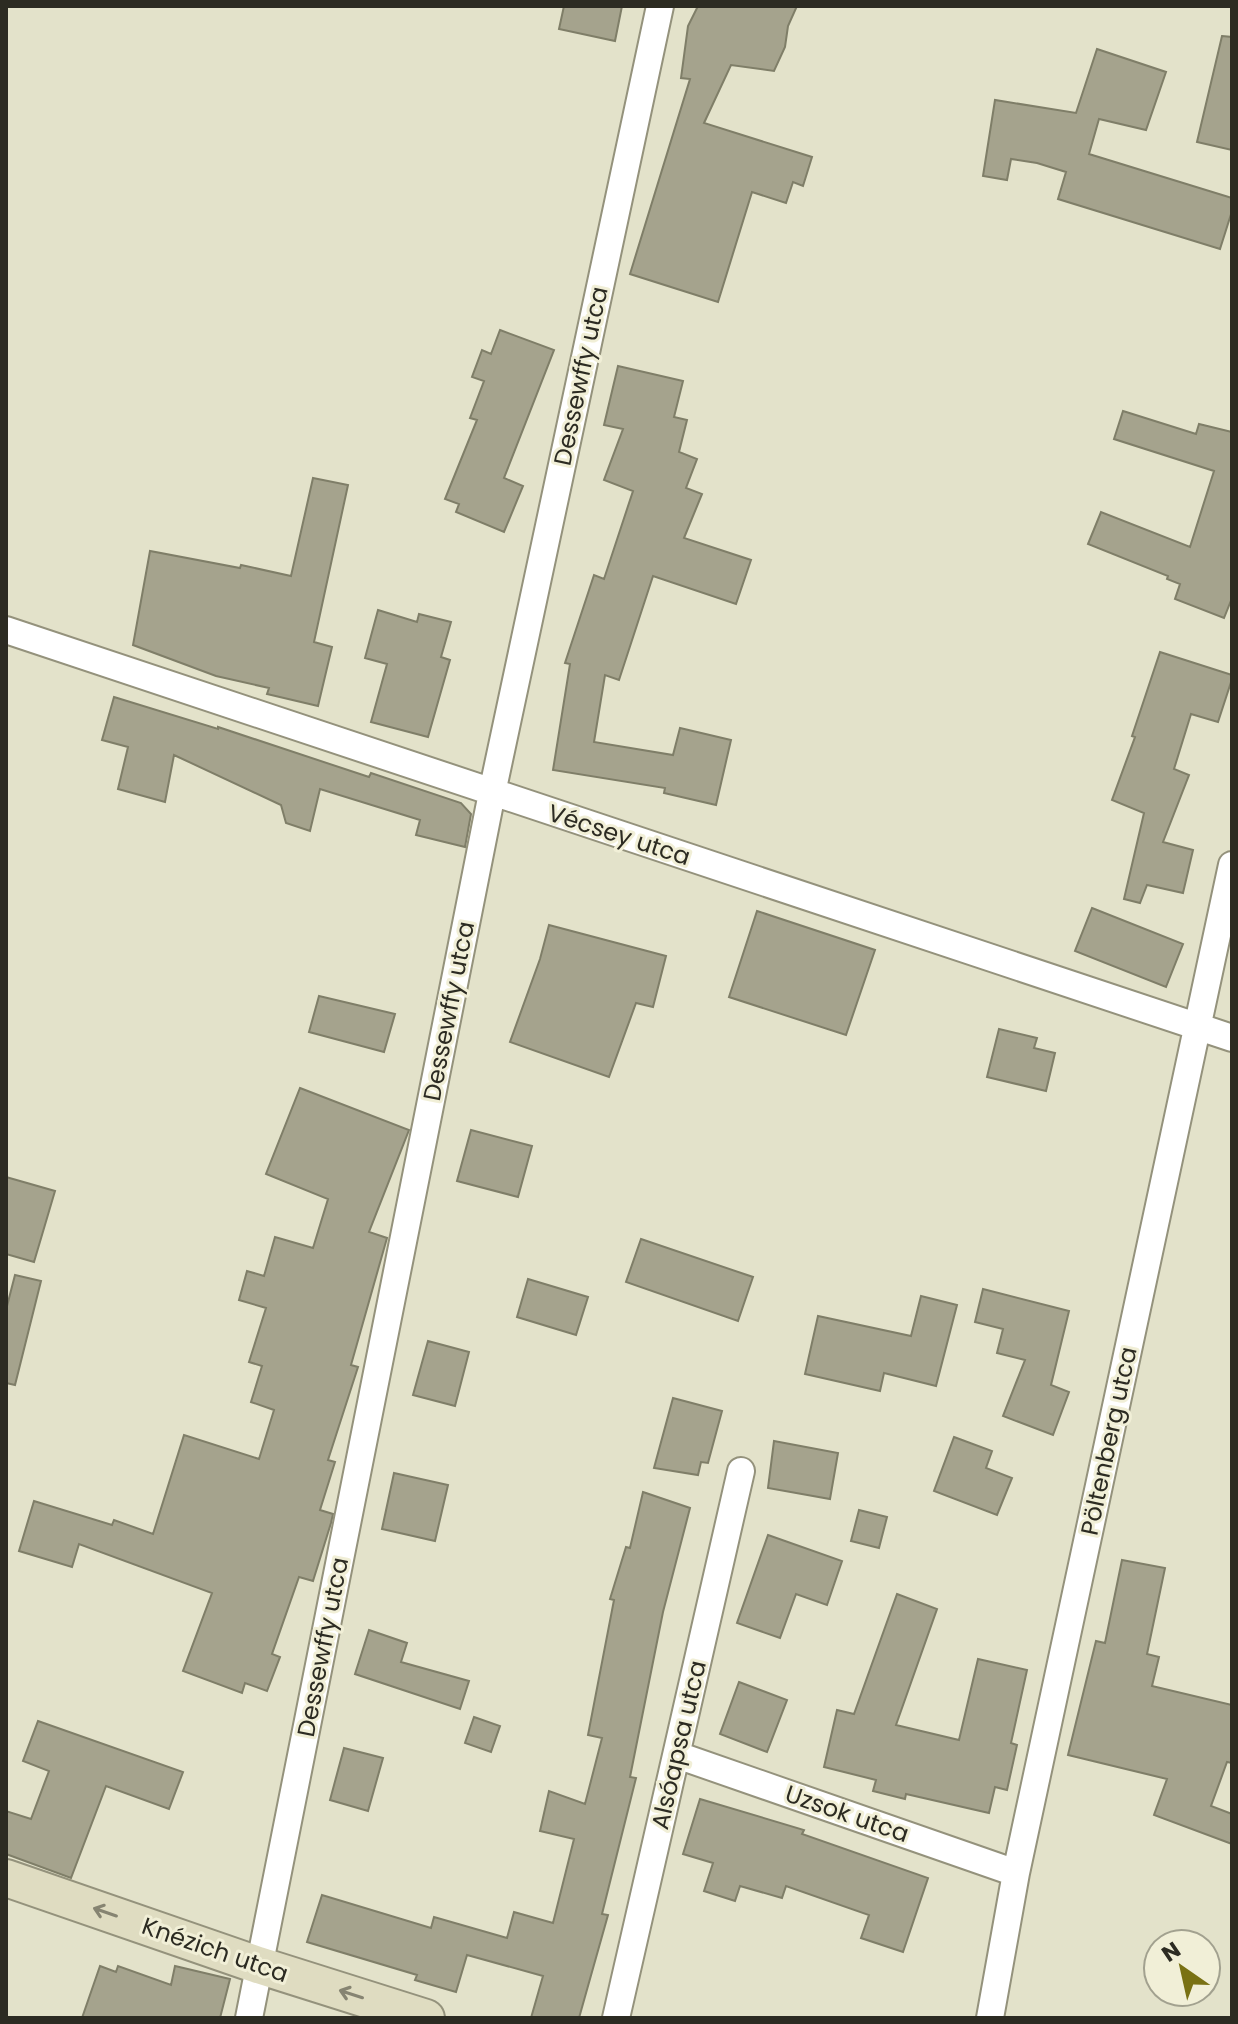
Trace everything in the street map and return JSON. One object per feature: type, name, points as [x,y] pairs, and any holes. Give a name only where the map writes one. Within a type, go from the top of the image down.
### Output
[{"type":"street","name":"Dessewffy utca","points":[[249,2018],[492,793],[660,6]]},
{"type":"street","name":"Vécsey utca","points":[[6,630],[1232,1038]]},
{"type":"street","name":"Pöltenberg utca","points":[[990,2018],[1016,1873],[1232,865]]},
{"type":"street","name":"Alsóapsa utca","points":[[616,2018],[741,1471]]},
{"type":"street","name":"Uzsok utca","points":[[677,1755],[1016,1873]]},
{"type":"street","name":"Knézich utca","points":[[6,1878],[258,1965],[426,2018]]},
{"type":"building","points":[[564,6],[622,6],[615,41],[559,29]]},
{"type":"building","points":[[698,6],[797,6],[774,71],[731,65],[704,123],[812,157],[803,186],[793,182],[786,203],[752,192],[718,302],[630,274],[690,79],[681,78],[688,26]]},
{"type":"building","points":[[1222,36],[1232,37],[1232,150],[1197,142]]},
{"type":"building","points":[[1097,49],[1166,72],[1146,130],[1099,119],[1089,154],[1232,198],[1232,211],[1220,249],[1058,199],[1066,172],[1037,163],[1011,159],[1007,180],[983,176],[995,100],[1076,113]]},
{"type":"building","points":[[500,330],[554,350],[504,478],[523,486],[504,532],[456,512],[459,504],[445,499],[477,420],[470,418],[484,381],[472,377],[482,350],[491,354]]},
{"type":"building","points":[[618,366],[683,381],[674,417],[687,420],[679,452],[697,459],[686,488],[702,494],[684,538],[751,560],[736,604],[653,576],[619,680],[605,675],[594,742],[673,755],[680,728],[731,740],[716,805],[664,793],[665,788],[553,770],[570,664],[565,663],[594,575],[604,579],[633,491],[604,480],[623,429],[604,425]]},
{"type":"building","points":[[1123,411],[1196,434],[1199,424],[1232,432],[1232,598],[1224,618],[1175,599],[1180,584],[1167,579],[1168,576],[1088,544],[1101,512],[1190,547],[1214,471],[1114,439]]},
{"type":"building","points":[[313,478],[348,485],[314,642],[332,647],[318,706],[267,694],[269,688],[216,676],[133,645],[150,551],[291,576]]},
{"type":"building","points":[[378,610],[417,622],[419,614],[451,622],[441,657],[450,660],[428,737],[371,722],[387,664],[365,658]]},
{"type":"building","points":[[1160,652],[1232,675],[1232,679],[1218,722],[1191,714],[1174,769],[1189,775],[1163,842],[1193,850],[1183,893],[1147,885],[1140,903],[1124,899],[1144,813],[1112,800],[1135,737],[1132,736]]},
{"type":"building","points":[[114,697],[461,803],[471,814],[465,847],[416,835],[420,820],[320,789],[310,831],[286,823],[281,805],[174,755],[165,802],[118,789],[128,747],[102,740]]},
{"type":"building","points":[[1092,908],[1183,944],[1166,987],[1075,951]]},
{"type":"building","points":[[757,911],[875,950],[846,1035],[729,997]]},
{"type":"building","points":[[549,925],[666,956],[653,1007],[636,1003],[609,1077],[510,1042]]},
{"type":"building","points":[[319,996],[395,1014],[384,1052],[309,1032]]},
{"type":"building","points":[[999,1029],[1037,1038],[1034,1048],[1055,1053],[1046,1091],[987,1077]]},
{"type":"building","points":[[300,1088],[409,1130],[369,1232],[387,1238],[351,1365],[358,1367],[328,1460],[335,1462],[320,1510],[333,1514],[331,1523],[313,1581],[299,1577],[272,1654],[280,1657],[267,1691],[245,1683],[242,1693],[183,1671],[212,1593],[79,1544],[72,1567],[19,1551],[34,1501],[112,1525],[114,1520],[153,1534],[184,1435],[259,1459],[274,1410],[251,1402],[262,1366],[249,1362],[266,1308],[239,1300],[247,1271],[264,1276],[275,1237],[313,1248],[328,1199],[266,1174]]},
{"type":"building","points":[[471,1130],[532,1146],[518,1197],[457,1181]]},
{"type":"building","points":[[6,1177],[55,1191],[34,1262],[6,1254]]},
{"type":"building","points":[[641,1239],[753,1277],[738,1321],[626,1282]]},
{"type":"building","points":[[15,1275],[41,1281],[15,1385],[6,1383],[6,1310]]},
{"type":"building","points":[[528,1279],[588,1297],[576,1335],[517,1317]]},
{"type":"building","points":[[983,1289],[1069,1311],[1051,1385],[1069,1392],[1053,1435],[1003,1416],[1025,1360],[997,1353],[1003,1329],[975,1322]]},
{"type":"building","points":[[921,1296],[957,1305],[936,1386],[884,1373],[880,1391],[805,1374],[818,1316],[911,1336]]},
{"type":"building","points":[[428,1341],[469,1352],[455,1406],[413,1395]]},
{"type":"building","points":[[673,1398],[722,1411],[708,1463],[701,1462],[698,1475],[654,1468]]},
{"type":"building","points":[[954,1437],[992,1451],[986,1468],[1012,1478],[997,1515],[934,1491]]},
{"type":"building","points":[[774,1441],[838,1453],[830,1499],[768,1488]]},
{"type":"building","points":[[394,1473],[448,1485],[435,1541],[382,1529]]},
{"type":"building","points":[[643,1492],[690,1508],[663,1612],[630,1777],[636,1778],[602,1914],[608,1915],[579,2018],[531,2018],[543,1976],[467,1955],[456,1992],[415,1980],[417,1975],[307,1942],[322,1895],[431,1928],[434,1917],[507,1938],[514,1912],[553,1923],[574,1839],[540,1831],[549,1791],[585,1804],[602,1738],[588,1735],[614,1600],[610,1599],[626,1547],[630,1548]]},
{"type":"building","points":[[859,1510],[887,1517],[879,1548],[851,1541]]},
{"type":"building","points":[[768,1535],[842,1561],[827,1605],[796,1594],[780,1638],[737,1623]]},
{"type":"building","points":[[1122,1560],[1165,1568],[1147,1654],[1159,1657],[1152,1686],[1232,1705],[1232,1763],[1227,1762],[1211,1806],[1232,1814],[1232,1844],[1154,1815],[1167,1779],[1068,1755],[1096,1641],[1105,1643]]},
{"type":"building","points":[[897,1594],[937,1609],[896,1725],[959,1740],[978,1659],[1027,1670],[1011,1743],[1017,1745],[1007,1790],[995,1787],[989,1813],[906,1794],[905,1799],[873,1791],[876,1780],[824,1767],[837,1710],[854,1714]]},
{"type":"building","points":[[369,1630],[407,1643],[401,1662],[469,1681],[460,1709],[355,1674]]},
{"type":"building","points":[[739,1682],[787,1700],[767,1752],[720,1734]]},
{"type":"building","points":[[474,1717],[500,1726],[491,1752],[465,1743]]},
{"type":"building","points":[[38,1721],[183,1772],[169,1809],[106,1786],[71,1878],[6,1854],[6,1811],[31,1819],[49,1771],[23,1761]]},
{"type":"building","points":[[344,1748],[383,1758],[368,1811],[330,1800]]},
{"type":"building","points":[[700,1799],[804,1830],[802,1834],[928,1878],[903,1952],[861,1938],[869,1915],[786,1886],[782,1898],[740,1886],[735,1901],[704,1891],[713,1863],[683,1854]]},
{"type":"building","points":[[100,1966],[116,1972],[118,1966],[171,1985],[175,1966],[230,1979],[220,2018],[82,2018]]}]
